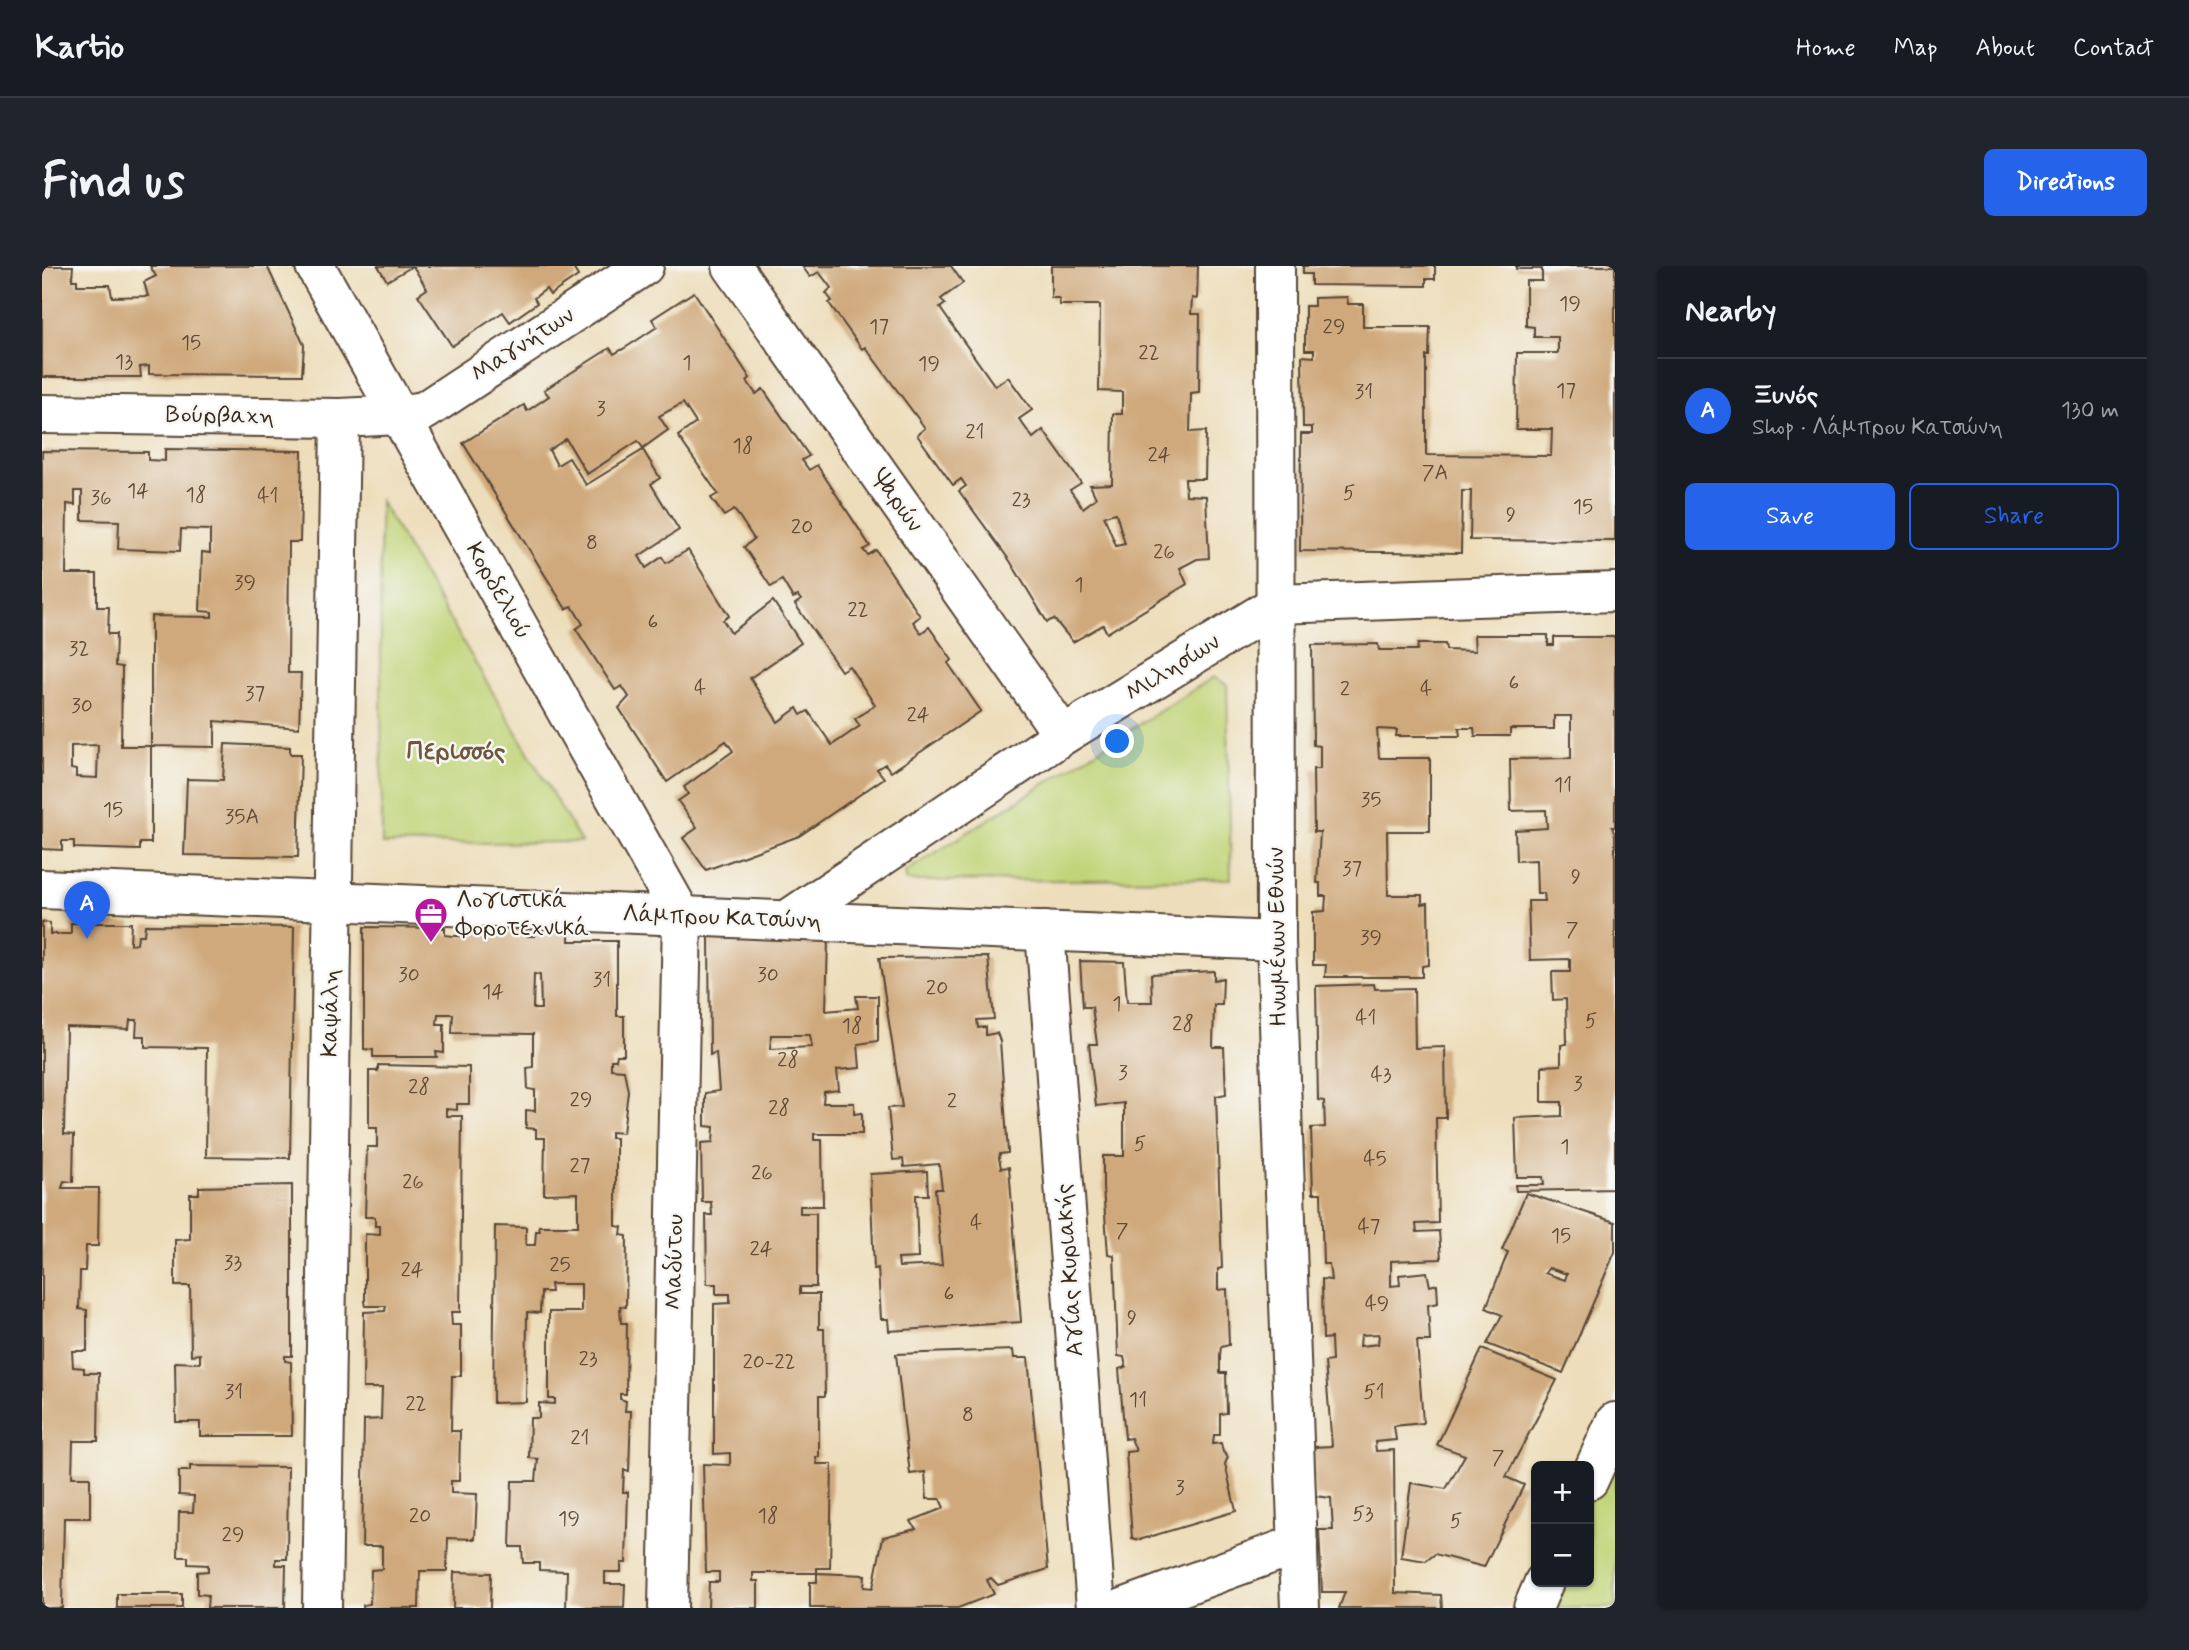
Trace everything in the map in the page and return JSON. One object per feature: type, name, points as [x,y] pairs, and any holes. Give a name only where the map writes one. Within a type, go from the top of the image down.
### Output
[{"type":"street","name":"Κορδελιού","points":[[315,266],[682,916]]},
{"type":"street","name":"Μαγνήτων","points":[[399,415],[424,411],[644,266]]},
{"type":"street","name":"Ψαρών","points":[[732,266],[1063,735]]},
{"type":"street","name":"Ηνωμένων Εθνών","points":[[1275,266],[1276,941],[1300,1608]]},
{"type":"street","name":"Βούρβαχη","points":[[42,414],[340,418],[399,415]]},
{"type":"street","name":"Καψάλη","points":[[322,1608],[340,418]]},
{"type":"street","name":"Μιλησίων","points":[[787,920],[1063,735],[1277,604],[1615,592]]},
{"type":"street","name":"Λάμπρου Κατσώνη","points":[[42,889],[1276,941]]},
{"type":"street","name":"Μαδύτου","points":[[668,1608],[682,916]]},
{"type":"street","name":"Αγίας Κυριακής","points":[[1045,931],[1096,1608]]},
{"type":"street","points":[[1594,1469],[1615,1422]]},
{"type":"street","points":[[1123,1608],[1298,1544]]},
{"type":"street","points":[[1533,1608],[1542,1587]]},
{"type":"green space","points":[[380,501],[581,842],[382,844]]},
{"type":"green space","points":[[1214,677],[1227,685],[1231,879],[907,881],[905,872]]},
{"type":"green space","points":[[1615,1422],[1615,1608],[1533,1608],[1542,1587],[1594,1587],[1594,1469]]},
{"type":"building","points":[[42,266],[73,266],[72,280],[77,280],[77,285],[110,285],[112,297],[148,296],[144,282],[156,276],[150,266],[267,266],[304,345],[302,375],[149,374],[149,366],[140,367],[141,377],[42,377]]},
{"type":"building","points":[[378,266],[413,266],[387,281]]},
{"type":"building","points":[[413,266],[572,266],[578,276],[550,295],[546,289],[534,298],[537,303],[510,322],[503,312],[452,346],[418,295],[427,289]]},
{"type":"building","points":[[802,266],[951,266],[963,283],[941,299],[945,304],[940,308],[995,386],[1008,377],[1032,410],[1019,419],[1033,438],[1043,430],[1081,483],[1070,490],[1083,508],[1096,498],[1090,485],[1112,484],[1113,414],[1122,414],[1122,392],[1099,391],[1100,305],[1060,305],[1059,298],[1051,298],[1051,266],[1198,266],[1197,299],[1192,298],[1191,314],[1200,314],[1199,392],[1191,393],[1190,432],[1206,431],[1205,479],[1185,479],[1186,495],[1206,496],[1209,558],[1197,559],[1180,568],[1187,584],[1107,633],[1103,625],[1073,642],[1054,619],[1047,622],[1010,561],[959,491],[966,486],[961,479],[953,485],[917,435],[925,428],[829,303],[832,301],[826,293],[831,288],[819,272],[810,277]],"holes":[[[1116,513],[1125,544],[1116,546],[1104,516]]]},
{"type":"building","points":[[1303,266],[1435,266],[1435,279],[1426,279],[1426,286],[1311,285],[1311,274],[1303,274]]},
{"type":"building","points":[[1516,266],[1615,266],[1615,541],[1470,540],[1471,491],[1462,491],[1461,553],[1300,551],[1301,434],[1312,434],[1312,427],[1303,427],[1302,356],[1314,357],[1314,350],[1305,350],[1305,306],[1314,306],[1314,298],[1347,297],[1348,304],[1363,304],[1363,327],[1430,327],[1429,356],[1426,356],[1426,455],[1551,456],[1552,429],[1516,429],[1517,353],[1558,353],[1558,337],[1534,337],[1534,327],[1526,326],[1526,281],[1542,281],[1542,269],[1516,269]]},
{"type":"building","points":[[694,292],[750,378],[747,381],[756,394],[763,389],[809,456],[802,460],[809,470],[817,465],[870,546],[863,550],[868,555],[876,550],[920,616],[913,622],[921,633],[929,627],[952,660],[948,663],[981,711],[891,772],[885,764],[877,769],[884,778],[799,836],[706,870],[683,838],[697,828],[678,801],[688,794],[684,787],[733,751],[726,741],[667,782],[619,708],[629,697],[622,686],[615,690],[576,629],[583,624],[572,606],[566,609],[463,443],[524,405],[527,411],[549,396],[544,390],[610,348],[614,354],[625,348],[657,327],[652,319]],"holes":[[[683,403],[696,423],[678,436],[718,494],[711,498],[724,516],[734,510],[739,516],[754,539],[744,547],[771,587],[782,580],[793,598],[798,596],[801,600],[795,604],[841,671],[849,666],[875,705],[855,719],[860,726],[832,745],[808,711],[801,715],[797,708],[778,722],[750,678],[801,643],[773,601],[731,633],[723,620],[729,616],[688,550],[666,563],[662,557],[646,568],[639,556],[679,530],[651,484],[660,478],[643,450],[586,485],[569,458],[557,465],[549,450],[566,439],[587,474],[638,441],[643,448],[668,430],[659,416]]]},
{"type":"building","points":[[165,449],[302,451],[300,542],[289,542],[288,673],[301,673],[299,728],[215,721],[215,747],[151,746],[151,843],[140,843],[140,850],[74,848],[74,841],[62,841],[62,850],[42,849],[42,451],[148,452],[148,460],[165,461]],"holes":[[[75,491],[82,491],[82,520],[119,521],[118,549],[180,551],[181,529],[210,530],[210,553],[202,552],[200,611],[212,612],[212,617],[151,616],[151,746],[121,746],[122,667],[115,666],[116,634],[108,634],[109,607],[97,607],[97,574],[66,574],[67,504],[75,505]],[[98,745],[97,778],[76,777],[76,770],[71,769],[71,746]]]},
{"type":"building","points":[[1474,635],[1548,635],[1548,645],[1554,645],[1554,637],[1615,637],[1615,827],[1612,827],[1615,835],[1615,1189],[1516,1191],[1515,1185],[1544,1185],[1543,1177],[1517,1177],[1515,1118],[1562,1116],[1562,1102],[1542,1102],[1542,1066],[1561,1065],[1561,1045],[1567,1044],[1566,999],[1553,1000],[1552,972],[1570,972],[1570,959],[1530,960],[1528,901],[1545,901],[1544,893],[1537,893],[1536,860],[1516,861],[1515,830],[1547,828],[1546,810],[1511,811],[1510,759],[1571,758],[1571,716],[1554,716],[1554,729],[1510,729],[1510,736],[1475,736],[1474,728],[1459,728],[1460,736],[1396,736],[1397,730],[1377,729],[1379,758],[1430,758],[1430,831],[1387,831],[1388,895],[1422,895],[1422,904],[1428,903],[1429,965],[1422,966],[1422,977],[1325,977],[1326,965],[1313,965],[1313,912],[1325,911],[1326,896],[1320,896],[1320,883],[1317,883],[1320,832],[1314,832],[1313,769],[1320,769],[1320,746],[1313,745],[1312,645],[1378,644],[1379,650],[1417,650],[1418,644],[1445,644],[1446,650],[1475,651]]},
{"type":"building","points":[[225,744],[290,747],[290,754],[301,754],[298,857],[184,855],[187,779],[223,780]]},
{"type":"building","points":[[42,922],[50,923],[50,934],[71,934],[71,923],[131,923],[130,944],[137,944],[138,935],[144,935],[145,925],[294,927],[290,1158],[206,1157],[207,1048],[145,1047],[145,1036],[136,1036],[137,1020],[130,1020],[129,1029],[66,1027],[64,1134],[74,1135],[73,1182],[64,1181],[62,1188],[99,1188],[98,1246],[86,1246],[85,1271],[80,1271],[79,1309],[87,1310],[87,1351],[72,1351],[73,1367],[84,1368],[84,1373],[99,1373],[98,1441],[73,1441],[72,1477],[90,1477],[90,1518],[64,1518],[62,1608],[42,1608]]},
{"type":"building","points":[[364,927],[445,928],[445,935],[453,936],[464,936],[463,928],[527,929],[527,936],[534,936],[534,930],[569,929],[569,941],[617,941],[617,1016],[624,1016],[624,1055],[617,1055],[616,1060],[611,1060],[611,1069],[624,1070],[628,1091],[623,1133],[611,1132],[611,1138],[616,1138],[616,1226],[622,1227],[621,1235],[627,1236],[626,1307],[620,1306],[621,1323],[627,1323],[626,1394],[620,1394],[620,1399],[626,1401],[625,1411],[631,1411],[629,1471],[624,1470],[623,1492],[628,1492],[626,1563],[621,1563],[621,1572],[605,1572],[605,1584],[625,1584],[624,1608],[566,1608],[567,1571],[539,1570],[539,1563],[523,1563],[522,1547],[510,1547],[512,1481],[536,1481],[538,1459],[529,1458],[530,1418],[539,1418],[539,1403],[555,1404],[555,1399],[549,1399],[549,1312],[581,1312],[581,1284],[550,1284],[551,1292],[541,1292],[540,1313],[527,1312],[526,1402],[493,1403],[495,1226],[526,1227],[526,1245],[535,1245],[539,1226],[578,1226],[578,1193],[544,1194],[545,1138],[536,1138],[536,1129],[526,1128],[526,1110],[535,1111],[535,1090],[528,1089],[527,1068],[533,1067],[533,1034],[452,1033],[453,1014],[438,1014],[437,1024],[444,1024],[444,1053],[436,1052],[437,1057],[373,1057],[373,1050],[364,1049]],"holes":[[[534,974],[540,975],[541,1009],[533,1009]]]},
{"type":"building","points":[[709,936],[828,939],[826,1011],[858,1008],[856,996],[878,996],[878,1041],[858,1044],[860,1068],[837,1070],[839,1090],[824,1092],[823,1103],[854,1103],[854,1114],[862,1113],[862,1134],[814,1134],[814,1140],[822,1140],[823,1206],[800,1206],[800,1213],[816,1213],[816,1287],[800,1287],[800,1294],[819,1294],[819,1329],[824,1329],[825,1396],[819,1396],[819,1457],[816,1457],[817,1464],[832,1464],[830,1568],[817,1568],[817,1573],[753,1573],[753,1581],[758,1581],[758,1608],[708,1608],[709,1582],[719,1582],[719,1572],[706,1572],[703,1464],[730,1465],[730,1453],[714,1454],[714,1304],[730,1303],[730,1294],[716,1294],[716,1284],[707,1284],[706,1215],[712,1215],[711,1202],[702,1202],[701,1143],[713,1142],[714,1127],[705,1126],[705,1093],[719,1091],[716,1052],[710,1055]],"holes":[[[771,1035],[810,1035],[812,1047],[770,1049]]]},
{"type":"building","points":[[988,957],[994,1019],[977,1020],[978,1028],[986,1027],[986,1035],[997,1033],[1000,1041],[1008,1153],[1000,1154],[999,1158],[1001,1168],[1009,1167],[1021,1322],[889,1331],[888,1319],[881,1319],[878,1268],[874,1269],[870,1174],[927,1171],[928,1195],[916,1195],[918,1258],[898,1259],[899,1267],[942,1265],[935,1189],[942,1189],[939,1164],[904,1167],[903,1159],[893,1160],[888,1108],[902,1107],[879,958]]},
{"type":"building","points":[[1080,961],[1124,962],[1127,1002],[1152,1002],[1151,974],[1214,971],[1214,980],[1223,978],[1222,1005],[1214,1005],[1213,1047],[1224,1047],[1226,1094],[1216,1096],[1222,1268],[1218,1269],[1218,1290],[1227,1289],[1229,1345],[1221,1347],[1220,1355],[1220,1373],[1226,1373],[1227,1413],[1220,1414],[1220,1435],[1214,1435],[1213,1444],[1221,1443],[1223,1452],[1228,1457],[1225,1464],[1236,1511],[1139,1540],[1132,1538],[1126,1452],[1136,1451],[1131,1438],[1125,1439],[1119,1369],[1126,1367],[1124,1357],[1118,1356],[1114,1255],[1108,1254],[1103,1188],[1103,1156],[1124,1156],[1124,1103],[1096,1106],[1089,1044],[1097,1044],[1092,1007],[1083,1007]]},
{"type":"building","points":[[1374,984],[1375,989],[1414,988],[1415,1048],[1445,1047],[1446,1118],[1436,1118],[1438,1223],[1416,1224],[1417,1232],[1439,1231],[1441,1259],[1391,1261],[1391,1286],[1400,1285],[1399,1275],[1427,1272],[1430,1286],[1437,1284],[1438,1303],[1428,1305],[1430,1341],[1417,1341],[1423,1423],[1394,1426],[1396,1440],[1375,1442],[1376,1451],[1394,1450],[1395,1593],[1441,1595],[1442,1608],[1339,1608],[1345,1592],[1322,1592],[1319,1530],[1333,1530],[1331,1498],[1314,1496],[1313,1447],[1332,1446],[1325,1362],[1332,1361],[1331,1338],[1323,1339],[1322,1279],[1331,1280],[1329,1264],[1323,1264],[1321,1193],[1313,1193],[1311,1128],[1325,1127],[1324,1101],[1318,1100],[1316,986]],"holes":[[[1379,1334],[1378,1344],[1360,1346],[1361,1335]]]},
{"type":"building","points":[[378,1065],[469,1067],[469,1104],[457,1104],[457,1110],[446,1109],[446,1116],[462,1116],[460,1312],[451,1312],[452,1325],[461,1325],[461,1376],[452,1376],[451,1431],[460,1431],[459,1481],[451,1481],[451,1493],[477,1494],[475,1539],[448,1538],[447,1571],[420,1571],[419,1608],[363,1608],[363,1605],[370,1604],[371,1570],[382,1569],[382,1546],[362,1546],[364,1420],[381,1419],[382,1388],[363,1388],[364,1312],[385,1311],[386,1306],[365,1306],[365,1234],[380,1235],[380,1226],[375,1226],[375,1217],[365,1217],[367,1147],[377,1147],[377,1128],[369,1128],[369,1071],[378,1071]]},
{"type":"building","points":[[292,1185],[292,1356],[285,1356],[285,1361],[291,1362],[292,1436],[200,1436],[200,1422],[176,1422],[175,1362],[200,1363],[200,1354],[191,1355],[190,1286],[175,1286],[175,1240],[190,1239],[190,1194],[199,1194],[199,1187]]},
{"type":"building","points":[[1526,1193],[1615,1222],[1615,1252],[1563,1373],[1487,1344],[1502,1315],[1486,1308],[1508,1252],[1502,1250]],"holes":[[[1549,1268],[1567,1274],[1565,1280],[1545,1273]]]},
{"type":"building","points":[[1482,1349],[1557,1380],[1506,1477],[1524,1485],[1484,1567],[1435,1554],[1426,1561],[1401,1557],[1411,1483],[1446,1489],[1465,1455],[1437,1445]]},
{"type":"building","points":[[1013,1350],[1014,1358],[1028,1358],[1048,1569],[998,1585],[991,1578],[987,1580],[994,1594],[958,1608],[810,1608],[810,1582],[817,1582],[817,1573],[865,1575],[864,1587],[873,1588],[883,1537],[916,1529],[911,1521],[944,1508],[940,1499],[927,1499],[925,1472],[910,1474],[896,1354]]},
{"type":"building","points":[[190,1466],[288,1467],[287,1559],[276,1559],[276,1565],[286,1565],[285,1608],[207,1608],[208,1595],[197,1594],[197,1572],[208,1571],[208,1565],[188,1564],[188,1557],[178,1557],[179,1512],[193,1512],[194,1496],[179,1495],[179,1471],[190,1471]]},
{"type":"building","points":[[454,1572],[491,1573],[490,1608],[453,1608]]},
{"type":"building","points":[[117,1594],[182,1594],[182,1608],[117,1608]]},
{"type":"place","name":"Ξυνός","points":[[87,939]]},
{"type":"place","name":"Λογιστικά Φοροτεχνικά","points":[[431,944]]},
{"type":"district","name":"Περισσός","points":[[456,752]]}]
